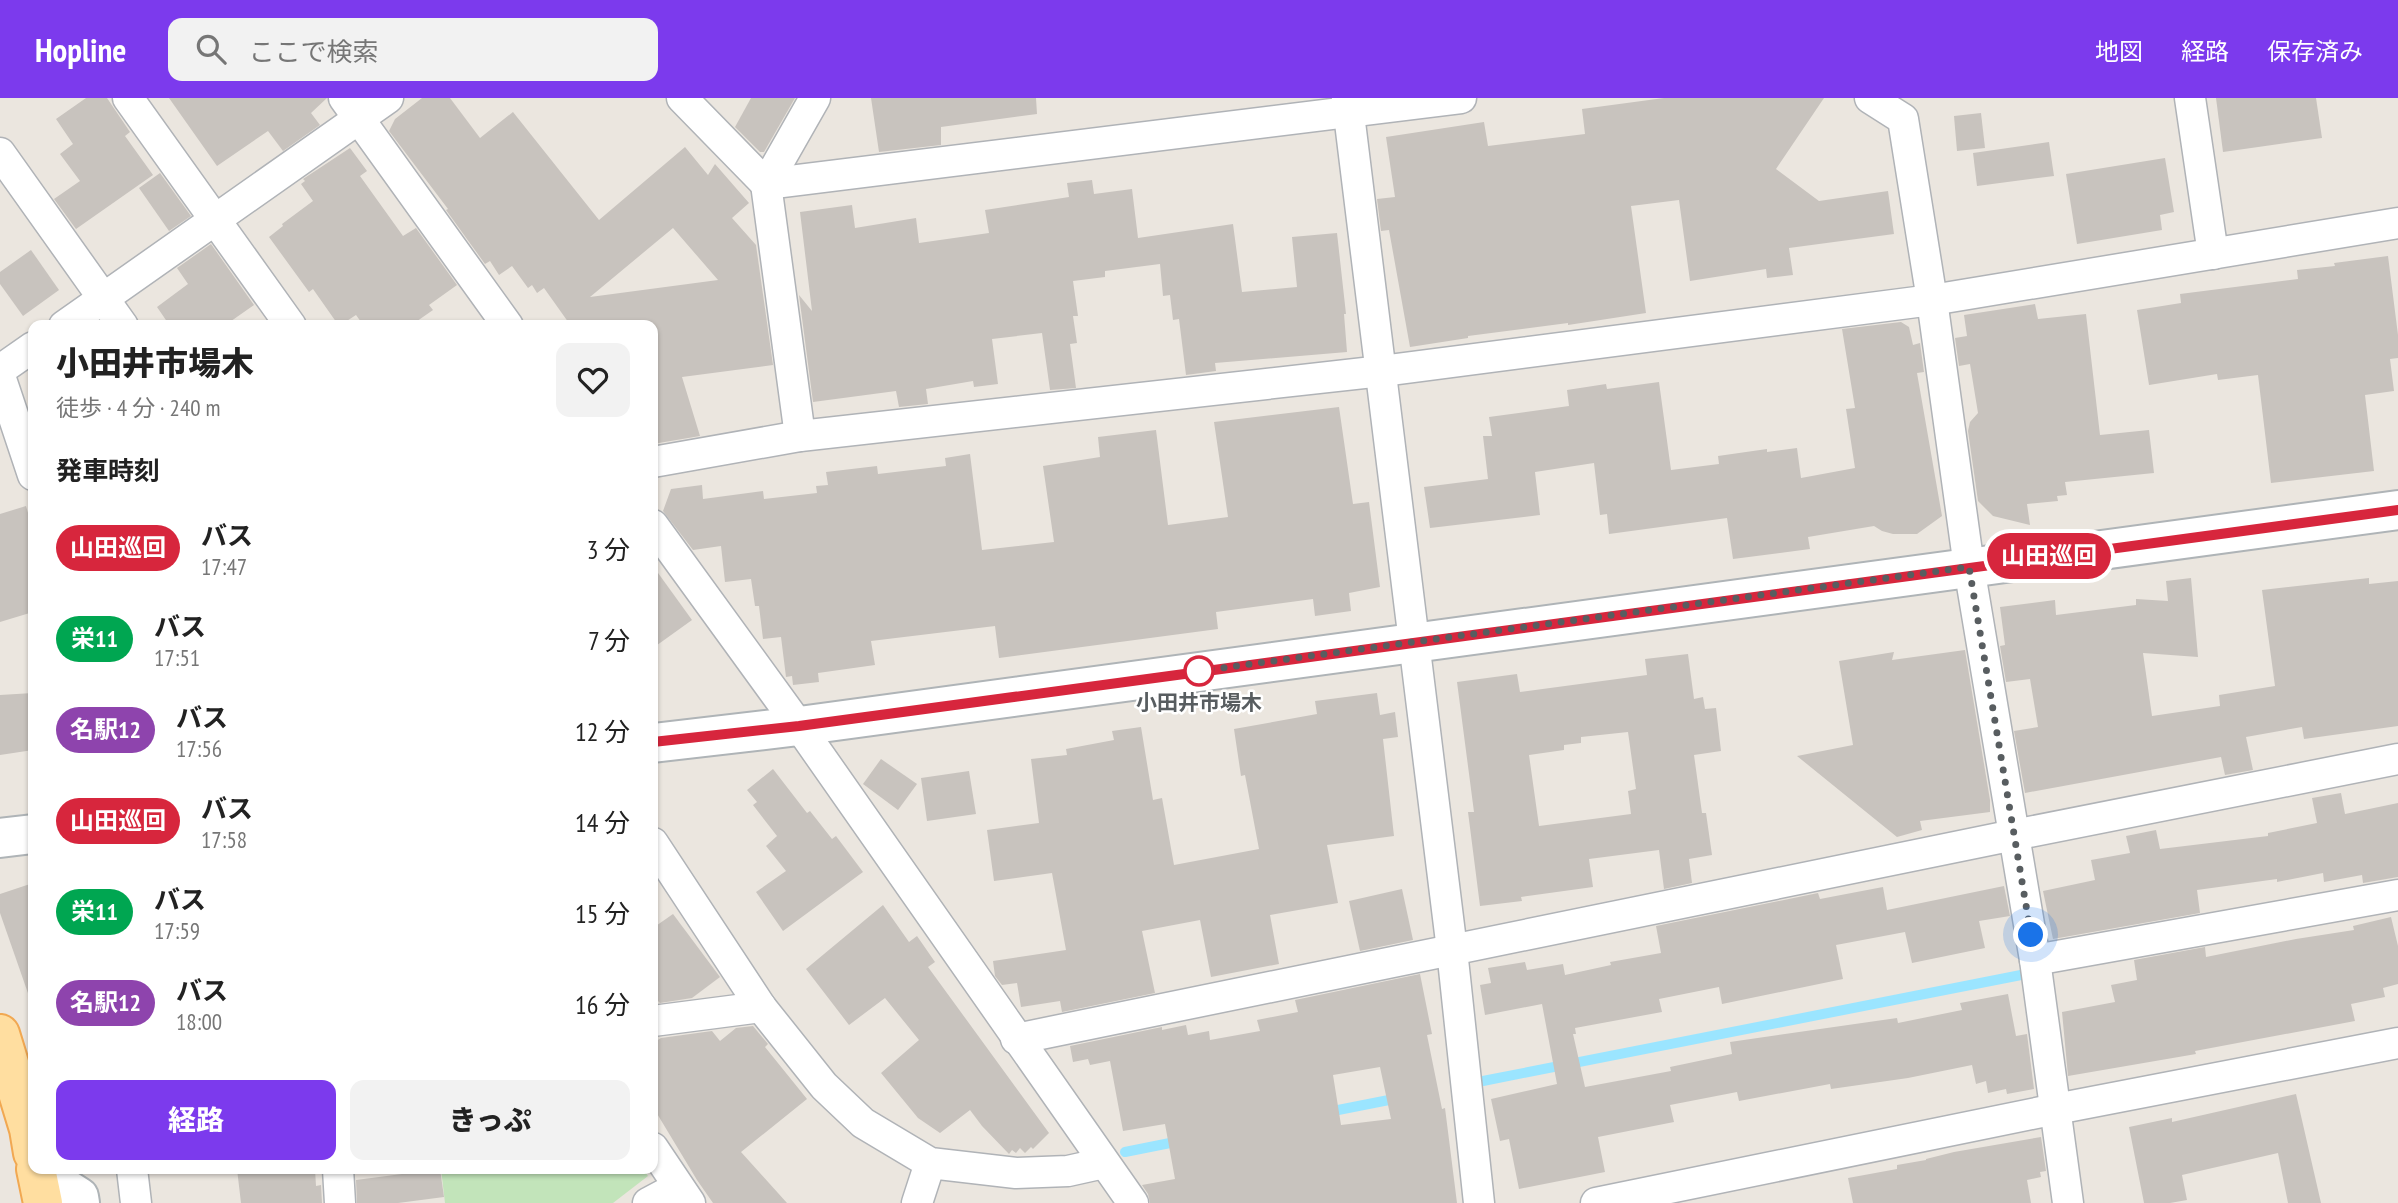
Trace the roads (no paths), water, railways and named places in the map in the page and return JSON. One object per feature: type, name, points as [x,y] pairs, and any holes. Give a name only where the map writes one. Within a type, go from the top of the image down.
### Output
[{"type":"main road","points":[[658,742],[799,726],[2398,510]]},
{"type":"main road","points":[[0,838],[28,835]]},
{"type":"main road","points":[[0,1034],[28,1126]]},
{"type":"main road","points":[[37,1174],[43,1203]]},
{"type":"main road","points":[[44,1174],[79,1197],[80,1203]]},
{"type":"street","points":[[128,98],[287,320]]},
{"type":"street","points":[[72,320],[215,218],[351,108],[388,98]]},
{"type":"street","points":[[682,98],[766,184],[800,436]]},
{"type":"street","points":[[766,184],[815,98]]},
{"type":"street","points":[[766,184],[1348,105],[1461,98]]},
{"type":"street","points":[[1870,98],[1903,119],[1969,567],[2035,960],[2068,1203]]},
{"type":"street","points":[[2190,98],[2213,254]]},
{"type":"street","points":[[1348,105],[1452,950],[1479,1203]]},
{"type":"street","points":[[351,108],[504,320]]},
{"type":"street","points":[[0,153],[120,320]]},
{"type":"street","points":[[658,462],[800,436],[1382,372],[1931,300],[2398,223]]},
{"type":"street","points":[[0,370],[28,350]]},
{"type":"street","points":[[0,376],[28,460]]},
{"type":"street","points":[[658,532],[799,726],[1133,1203]]},
{"type":"street","points":[[1016,1039],[2398,759]]},
{"type":"street","points":[[658,851],[761,1007],[824,1086],[863,1123],[930,1163],[1016,1173],[1068,1171],[1104,1163]]},
{"type":"street","points":[[2035,960],[2398,895]]},
{"type":"street","points":[[658,1020],[761,1007]]},
{"type":"street","points":[[1596,1203],[2056,1109],[2398,1043]]},
{"type":"street","points":[[648,1203],[684,1195],[658,1156]]},
{"type":"street","points":[[917,1203],[930,1163]]},
{"type":"street","points":[[133,1174],[136,1203]]},
{"type":"street","points":[[338,1174],[340,1203]]},
{"type":"waterway","points":[[1483,1081],[2021,975]]},
{"type":"waterway","points":[[1328,1112],[1399,1098]]},
{"type":"waterway","points":[[1125,1152],[1180,1141]]},
{"type":"place","name":"小田井市場木","points":[[1199,671]]}]
